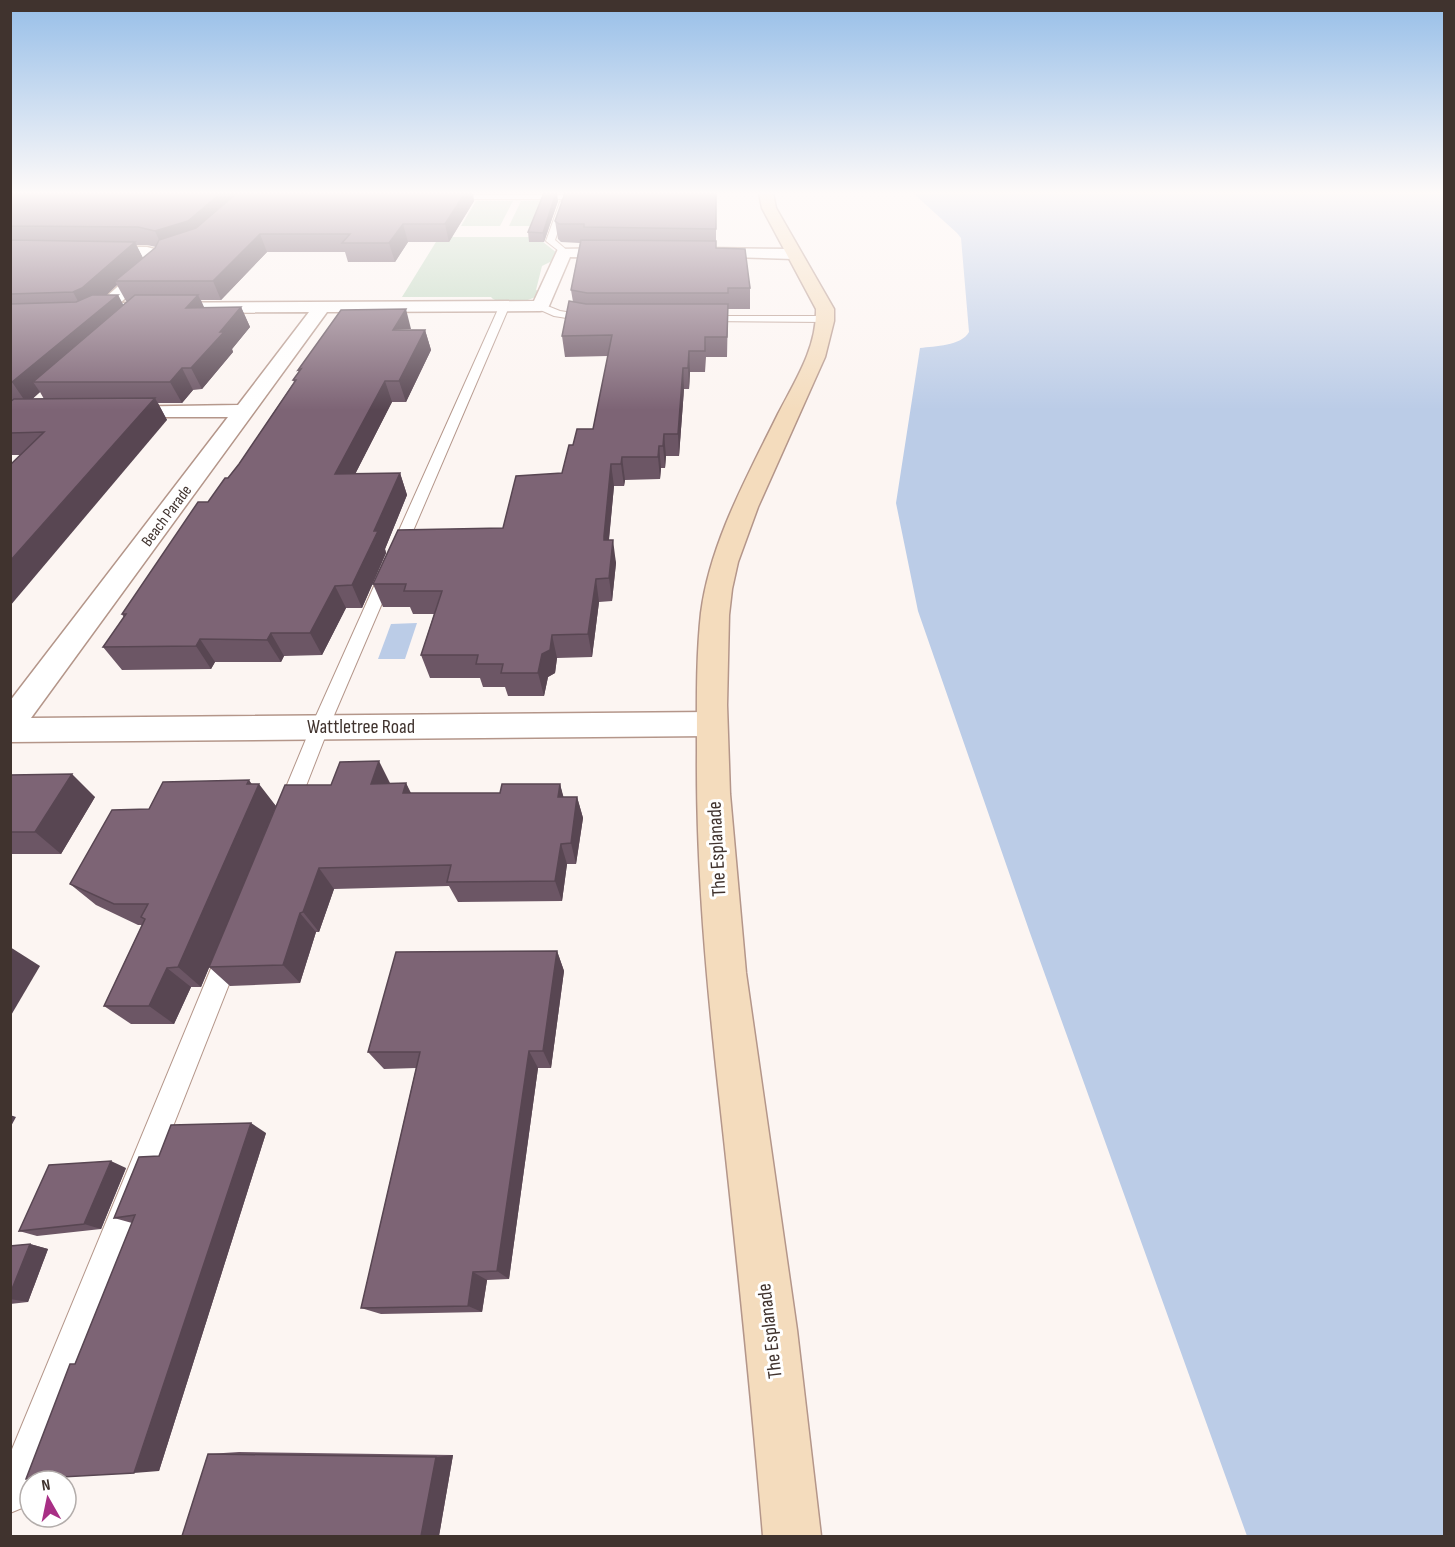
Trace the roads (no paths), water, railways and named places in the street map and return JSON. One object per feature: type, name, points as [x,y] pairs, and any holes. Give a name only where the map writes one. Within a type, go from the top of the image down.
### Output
[{"type":"street","points":[[153,265],[100,310],[322,306],[540,306],[558,265]]},
{"type":"street","points":[[800,265],[825,309],[827,319]]},
{"type":"street","name":"Beach Parade","points":[[10,724],[322,306]]},
{"type":"street","name":"The Esplanade","points":[[792,1536],[771,1331],[731,1030],[717,868],[711,724],[716,610],[729,554],[765,466],[818,353],[827,319]]},
{"type":"street","points":[[98,411],[245,411]]},
{"type":"street","name":"Wattletree Road","points":[[10,730],[711,724]]},
{"type":"lane","points":[[280,826],[320,728],[504,306]]},
{"type":"lane","points":[[540,306],[558,314],[601,319]]},
{"type":"lane","points":[[128,322],[145,308]]},
{"type":"lane","points":[[692,319],[827,319]]},
{"type":"lane","points":[[10,1496],[236,936]]},
{"type":"water","points":[[963,265],[1444,265],[1444,1536],[1247,1536],[1030,933],[918,611],[896,503],[920,348],[954,343],[969,332]]},
{"type":"water","points":[[417,623],[405,659],[378,659],[391,624]]}]
